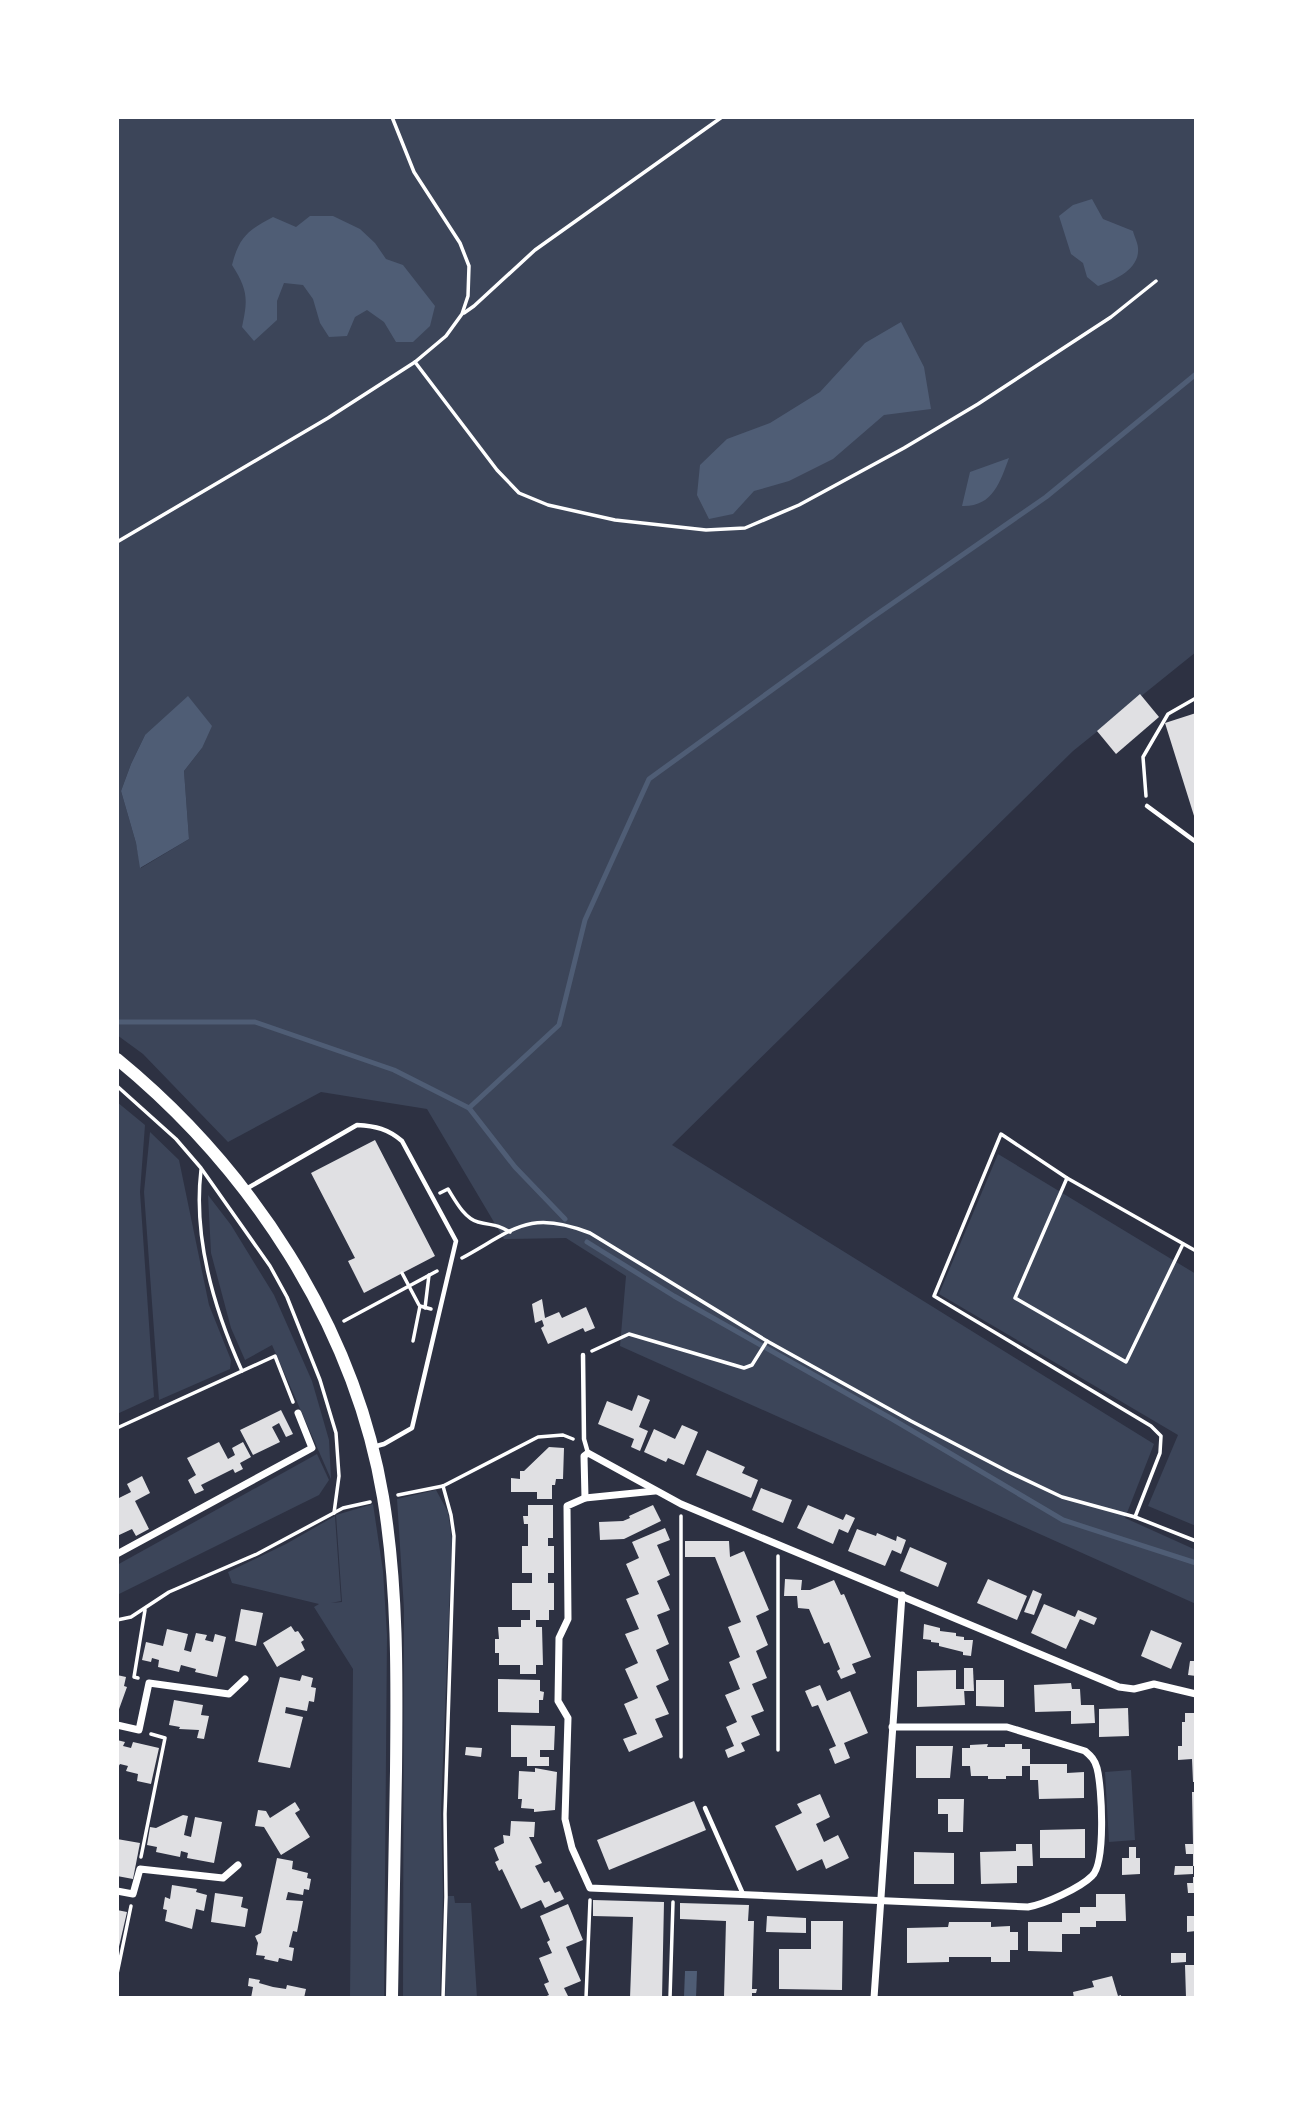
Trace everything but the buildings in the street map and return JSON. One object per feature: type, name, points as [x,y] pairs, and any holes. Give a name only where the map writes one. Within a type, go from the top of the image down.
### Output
[{"type":"main road","points":[[117,1059],[192,1129],[244,1189],[288,1252],[326,1318],[357,1395],[383,1496],[395,1609],[397,1720],[392,1998]]},
{"type":"street","points":[[117,1554],[312,1448],[298,1413]]},
{"type":"street","points":[[585,1498],[584,1456],[588,1453],[681,1504],[1126,1689],[1154,1684],[1196,1694]]},
{"type":"street","points":[[655,1491],[585,1498],[567,1506],[568,1619],[559,1638],[558,1701],[568,1718],[565,1819],[572,1848],[590,1888],[1016,1906],[1036,1905],[1093,1876],[1101,1854],[1098,1770],[1094,1759],[1085,1751],[1007,1727],[892,1727]]},
{"type":"street","points":[[874,1998],[902,1595]]},
{"type":"street","points":[[117,1725],[139,1730],[149,1683],[229,1694],[245,1679]]},
{"type":"street","points":[[117,1891],[133,1894],[140,1869],[223,1878],[238,1865]]},
{"type":"lane","points":[[1147,806],[1196,842]]},
{"type":"lane","points":[[244,1189],[357,1125],[390,1130],[402,1141],[456,1241],[412,1428],[384,1444],[372,1447]]},
{"type":"lane","points":[[583,1355],[584,1439],[588,1453]]},
{"type":"lane","points":[[705,1808],[743,1894]]},
{"type":"path","points":[[117,542],[328,418],[415,362],[446,336],[462,314],[468,296],[469,266],[460,243],[414,172],[392,117]]},
{"type":"path","points":[[462,314],[535,250],[722,117]]},
{"type":"path","points":[[415,362],[497,470],[519,493],[548,505],[615,520],[706,530],[745,528],[799,505],[978,404],[1111,317],[1156,281]]},
{"type":"path","points":[[1147,806],[1143,757],[1168,715],[1196,698]]},
{"type":"path","points":[[117,1086],[176,1139],[201,1168],[270,1266],[287,1297],[329,1406],[339,1455],[334,1513]]},
{"type":"path","points":[[1135,1517],[1160,1453],[1161,1436],[1151,1426],[934,1296],[1001,1134],[1068,1178],[1196,1251]]},
{"type":"path","points":[[201,1168],[198,1198],[212,1294],[242,1371]]},
{"type":"path","points":[[1068,1178],[1015,1297],[1126,1362],[1183,1244]]},
{"type":"path","points":[[432,1197],[448,1189],[459,1207],[469,1216],[478,1222],[497,1224],[510,1232]]},
{"type":"path","points":[[459,1259],[533,1222],[568,1224],[590,1233],[767,1342],[911,1421],[1062,1497],[1135,1517],[1196,1541]]},
{"type":"path","points":[[344,1321],[439,1270]]},
{"type":"path","points":[[402,1273],[420,1306],[440,1311]]},
{"type":"path","points":[[425,1308],[429,1275]]},
{"type":"path","points":[[413,1341],[420,1306]]},
{"type":"path","points":[[583,1355],[629,1334],[744,1368],[752,1365],[767,1342]]},
{"type":"path","points":[[117,1427],[275,1356],[298,1413]]},
{"type":"path","points":[[421,1490],[443,1486],[538,1437],[563,1435],[575,1440],[588,1453]]},
{"type":"path","points":[[443,1486],[454,1536],[445,1814],[443,1998]]},
{"type":"path","points":[[681,1504],[681,1757]]},
{"type":"path","points":[[117,1620],[131,1618],[145,1610],[158,1597],[257,1554],[343,1508]]},
{"type":"path","points":[[778,1544],[778,1750]]},
{"type":"path","points":[[145,1610],[134,1676],[149,1683]]},
{"type":"path","points":[[139,1730],[165,1738],[140,1869]]},
{"type":"path","points":[[586,1998],[590,1888]]},
{"type":"path","points":[[670,1998],[673,1892]]},
{"type":"path","points":[[117,1974],[133,1894]]},
{"type":"shaded area","points":[[117,117],[1196,117],[1196,652],[1073,751],[672,1145],[1154,1444],[1125,1518],[1196,1550],[1196,1604],[620,1346],[626,1276],[566,1238],[504,1239],[427,1109],[321,1092],[228,1142],[143,1054],[117,1035]],"holes":[[[145,735],[202,748],[184,771],[189,839],[141,868],[121,791]]]},
{"type":"shaded area","points":[[1092,199],[1103,219],[1133,231],[1138,248],[1138,255],[1131,268],[1119,277],[1098,286],[1087,277],[1083,263],[1071,254],[1059,216],[1073,205]]},
{"type":"shaded area","points":[[310,216],[333,216],[360,229],[375,243],[386,259],[403,265],[435,306],[430,326],[413,342],[396,342],[384,322],[367,310],[355,317],[347,336],[329,337],[320,323],[313,299],[303,285],[284,283],[277,301],[277,320],[254,341],[242,327],[245,295],[232,265],[241,241],[257,226],[273,217],[296,227]]},
{"type":"shaded area","points":[[901,322],[924,367],[931,409],[884,415],[833,459],[789,481],[754,491],[733,514],[709,519],[697,495],[700,465],[727,439],[770,423],[820,392],[865,343]]},
{"type":"shaded area","points":[[1009,458],[998,484],[988,498],[973,505],[962,506],[970,472]]},
{"type":"shaded area","points":[[188,696],[212,726],[202,748],[184,771],[189,839],[140,868],[136,843],[121,791],[145,735]]},
{"type":"shaded area","points":[[117,1102],[145,1125],[140,1192],[154,1397],[117,1414]]},
{"type":"shaded area","points":[[150,1132],[179,1160],[209,1305],[231,1360],[230,1369],[159,1400],[144,1192]]},
{"type":"shaded area","points":[[998,1154],[1196,1274],[1196,1526],[1148,1506],[1178,1435],[939,1294]]},
{"type":"shaded area","points":[[208,1195],[231,1225],[274,1295],[312,1381],[329,1440],[331,1479],[272,1345],[245,1360],[231,1328],[211,1253]]},
{"type":"shaded area","points":[[317,1454],[329,1480],[319,1495],[117,1595],[117,1565]]},
{"type":"shaded area","points":[[436,1490],[448,1512],[452,1539],[441,1810],[443,1895],[440,1998],[403,1998],[404,1609],[397,1499]]},
{"type":"shaded area","points":[[373,1504],[383,1571],[387,1635],[384,1998],[350,1998],[353,1669],[314,1607],[319,1604],[232,1583],[228,1572],[335,1516],[341,1601],[331,1603],[342,1602],[336,1515]]},
{"type":"shaded area","points":[[1131,1770],[1135,1840],[1109,1842],[1105,1772]]},
{"type":"shaded area","points":[[448,1896],[454,1896],[455,1903],[471,1903],[477,1998],[445,1998]]},
{"type":"shaded area","points":[[685,1971],[697,1971],[696,1998],[684,1997]]},
{"type":"waterway","points":[[469,1108],[559,1025],[585,920],[649,779],[870,619],[1046,497],[1196,374]]},
{"type":"waterway","points":[[117,1022],[255,1022],[394,1070],[469,1108],[515,1167],[565,1219]]},
{"type":"waterway","points":[[587,1242],[674,1296],[892,1419],[1063,1520],[1196,1563]]}]
